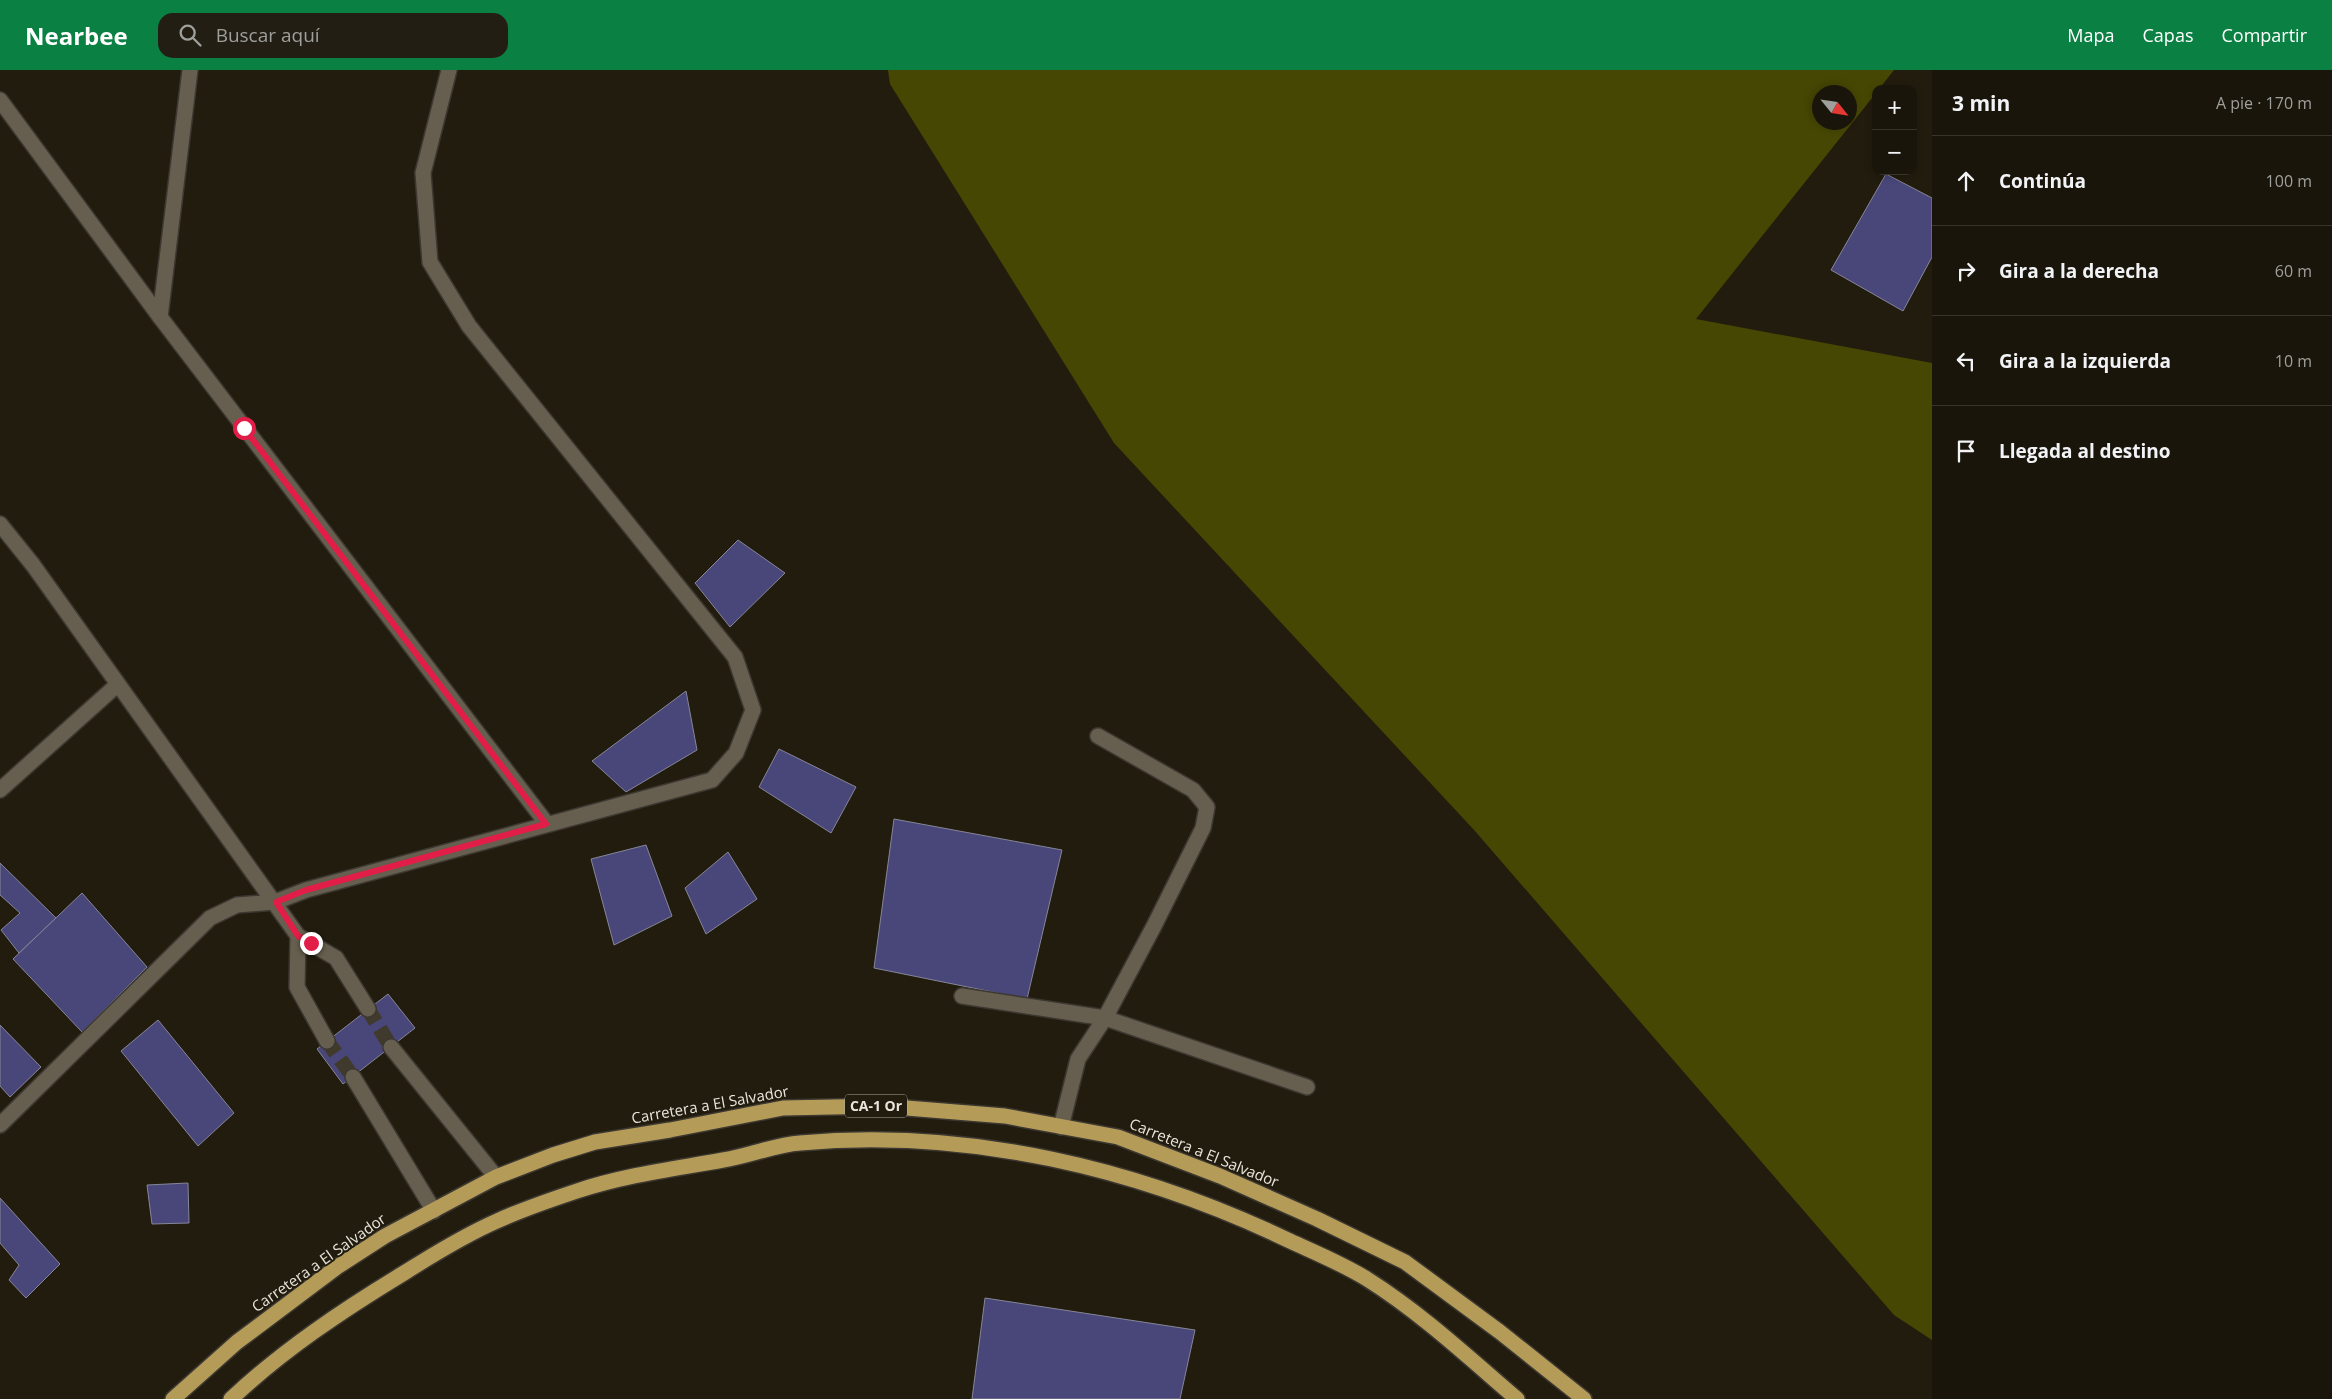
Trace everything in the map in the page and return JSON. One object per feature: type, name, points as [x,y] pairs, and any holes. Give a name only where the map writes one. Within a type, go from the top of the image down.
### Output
[{"type":"highway","name":"Carretera a El Salvador","points":[[173,1399],[237,1342],[337,1267],[385,1236],[496,1177],[553,1155],[595,1142],[670,1130],[783,1108],[882,1106],[1005,1116],[1118,1137],[1172,1157],[1317,1219],[1405,1262],[1500,1332],[1584,1399]]},
{"type":"highway","points":[[232,1399],[279,1358],[371,1293],[443,1249],[497,1221],[579,1190],[640,1174],[727,1159],[797,1143],[888,1140],[960,1146],[1041,1156],[1118,1174],[1247,1220],[1364,1278],[1414,1310],[1517,1399]]},
{"type":"street","points":[[160,317],[190,70]]},
{"type":"street","points":[[0,1125],[210,918],[237,905],[276,902],[306,890],[712,780],[736,753],[753,710],[734,657],[469,326],[430,262],[423,173],[449,70]]},
{"type":"street","points":[[0,100],[160,317],[546,824]]},
{"type":"street","points":[[0,524],[33,565],[276,902],[298,936],[336,958],[368,1010]]},
{"type":"street","points":[[0,790],[117,684]]},
{"type":"street","points":[[1061,1127],[1078,1059],[1105,1018],[1203,828],[1207,807],[1193,790],[1098,736]]},
{"type":"street","points":[[298,936],[297,987],[327,1041]]},
{"type":"street","points":[[962,996],[1105,1018],[1307,1087]]},
{"type":"street","points":[[391,1046],[496,1177]]},
{"type":"street","points":[[353,1077],[434,1211]]},
{"type":"shaded area","points":[[888,70],[1894,70],[1882,85],[1872,85],[1872,98],[1857,117],[1857,85],[1812,85],[1812,130],[1847,130],[1696,319],[1932,363],[1932,1340],[1894,1315],[1475,831],[1114,443],[890,84]]},
{"type":"building","points":[[1885,175],[1932,198],[1932,257],[1903,311],[1831,270]]},
{"type":"building","points":[[738,540],[785,573],[730,627],[695,583]]},
{"type":"building","points":[[686,691],[697,750],[626,792],[592,761]]},
{"type":"building","points":[[779,749],[856,787],[831,833],[759,787]]},
{"type":"building","points":[[894,819],[1062,850],[1027,999],[874,968]]},
{"type":"building","points":[[646,845],[672,916],[614,945],[591,859]]},
{"type":"building","points":[[728,852],[757,899],[706,934],[685,888]]},
{"type":"building","points":[[0,863],[56,918],[19,953],[1,930],[20,913],[0,895]]},
{"type":"building","points":[[82,893],[147,967],[82,1032],[13,959]]},
{"type":"building","points":[[388,994],[415,1028],[343,1084],[317,1049]]},
{"type":"building","points":[[158,1020],[234,1113],[198,1146],[121,1051]]},
{"type":"building","points":[[0,1025],[41,1067],[10,1097],[0,1086]]},
{"type":"building","points":[[188,1183],[189,1223],[152,1224],[147,1185]]},
{"type":"building","points":[[0,1198],[60,1264],[26,1298],[9,1280],[19,1265],[0,1243]]},
{"type":"building","points":[[985,1298],[1195,1330],[1180,1399],[972,1399]]},
{"type":"tunnel","points":[[368,1009],[391,1047]]},
{"type":"tunnel","points":[[327,1041],[353,1077]]},
{"type":"route","points":[[244,428],[546,824],[306,890],[276,902],[298,936],[311,943]]}]
